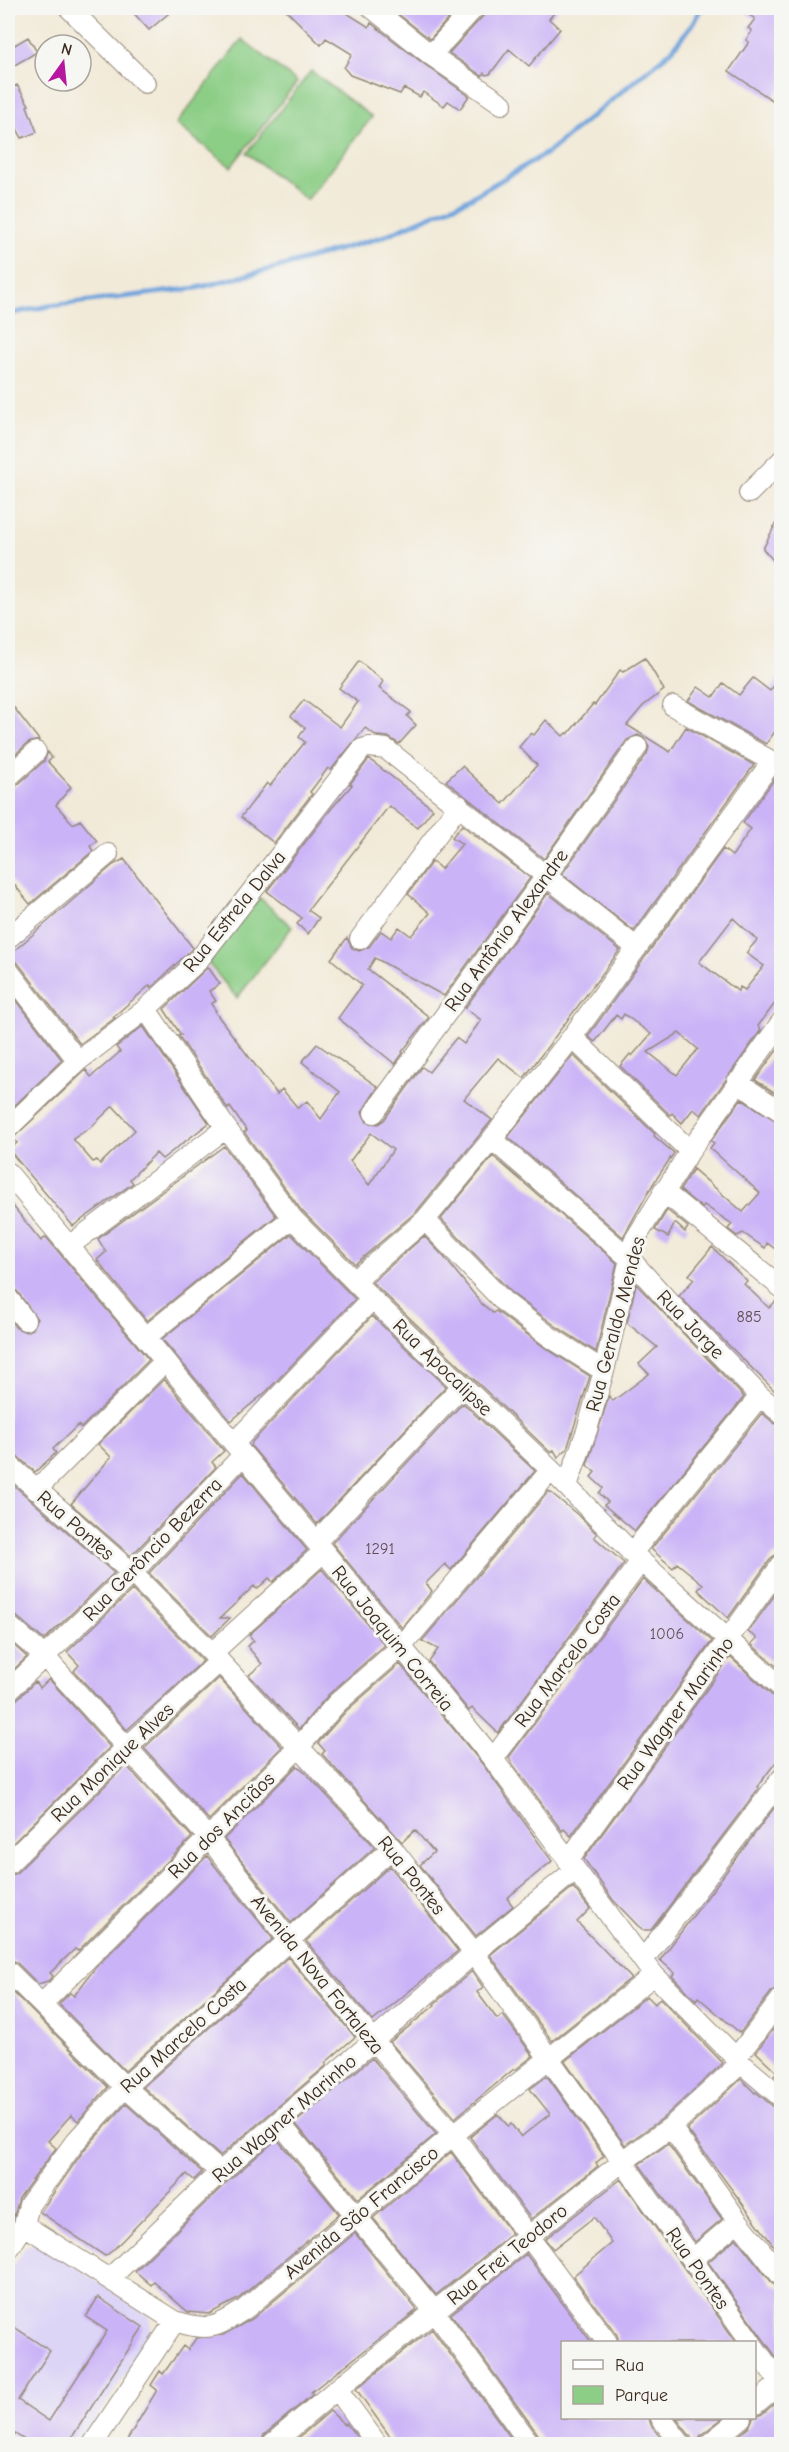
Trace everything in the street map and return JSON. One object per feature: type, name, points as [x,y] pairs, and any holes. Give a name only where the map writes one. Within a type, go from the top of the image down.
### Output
[{"type":"street","points":[[69,8],[145,83]]},
{"type":"street","points":[[372,8],[431,55],[502,104]]},
{"type":"street","points":[[431,55],[474,8]]},
{"type":"street","points":[[749,494],[782,460]]},
{"type":"street","points":[[354,1281],[425,1220],[492,1139],[572,1037],[776,765],[673,706]]},
{"type":"street","name":"Rua Estrela Dalva","points":[[8,1128],[78,1061],[146,1009],[197,962],[362,749],[369,747],[386,749],[459,805]]},
{"type":"street","name":"Rua Antônio Alexandre","points":[[374,1113],[637,747]]},
{"type":"street","points":[[8,777],[36,752]]},
{"type":"street","points":[[360,939],[459,805],[637,948]]},
{"type":"street","points":[[8,938],[108,854]]},
{"type":"street","points":[[8,970],[78,1061]]},
{"type":"street","name":"Rua Apocalipse","points":[[146,1009],[226,1128],[291,1218],[551,1470],[637,1557],[727,1641],[782,1688]]},
{"type":"street","name":"Rua Geraldo Mendes","points":[[567,1486],[587,1430],[604,1371],[629,1258],[638,1233],[690,1151],[782,1021]]},
{"type":"street","points":[[572,1037],[690,1151]]},
{"type":"street","points":[[737,1082],[782,1112]]},
{"type":"street","points":[[69,1246],[226,1128]]},
{"type":"street","name":"Rua Jorge","points":[[492,1139],[629,1258],[760,1396],[782,1414]]},
{"type":"street","name":"Rua Joaquim Correia","points":[[8,1173],[493,1759],[648,1968],[739,2061],[782,2098]]},
{"type":"street","points":[[663,1191],[782,1288]]},
{"type":"street","points":[[146,1337],[291,1218]]},
{"type":"street","points":[[425,1220],[503,1302],[550,1337],[604,1371]]},
{"type":"street","points":[[8,1298],[25,1320]]},
{"type":"street","name":"Rua Gerôncio Bezerra","points":[[8,1692],[132,1573],[238,1449],[372,1299]]},
{"type":"street","points":[[36,1490],[165,1361]]},
{"type":"street","name":"Rua Monique Alves","points":[[8,1864],[215,1658],[319,1547],[462,1386]]},
{"type":"street","name":"Rua Marcelo Costa","points":[[493,1759],[637,1557],[760,1396]]},
{"type":"street","name":"Rua Pontes","points":[[8,1464],[132,1573],[215,1658],[392,1848],[474,1953],[750,2341]]},
{"type":"street","points":[[401,1647],[551,1470]]},
{"type":"street","name":"Rua Wagner Marinho","points":[[109,2279],[220,2172],[374,2041],[571,1865],[782,1564]]},
{"type":"street","name":"Avenida Nova Fortaleza","points":[[8,1624],[44,1656],[208,1837],[289,1940],[453,2134],[606,2341]]},
{"type":"street","name":"Rua dos Anciãos","points":[[42,2004],[298,1748],[336,1703],[401,1647]]},
{"type":"street","name":"Avenida São Francisco","points":[[175,2321],[197,2328],[219,2326],[246,2309],[453,2134],[549,2058],[648,1968],[782,1778]]},
{"type":"street","name":"Rua Marcelo Costa","points":[[8,2250],[24,2225],[29,2205],[68,2151],[125,2087],[392,1848]]},
{"type":"street","points":[[8,1971],[125,2087],[220,2172]]},
{"type":"street","name":"Rua Frei Teodoro","points":[[272,2445],[337,2389],[622,2162],[671,2127],[739,2061],[782,1998]]},
{"type":"street","points":[[279,2122],[435,2312],[530,2445]]},
{"type":"street","points":[[671,2127],[738,2221],[782,2277]]},
{"type":"street","points":[[693,2259],[738,2221]]},
{"type":"street","points":[[24,2225],[175,2321],[93,2445]]},
{"type":"street","points":[[756,2350],[781,2384],[756,2403]]},
{"type":"street","points":[[337,2389],[377,2445]]},
{"type":"street","points":[[662,2419],[681,2445]]},
{"type":"street","points":[[709,2445],[740,2419]]},
{"type":"shaded area","points":[[39,2242],[149,2316],[152,2333],[80,2444],[14,2444],[8,2440],[8,2275],[26,2246]]},
{"type":"green space","points":[[242,39],[297,82],[231,167],[176,124]]},
{"type":"green space","points":[[311,71],[372,117],[307,200],[247,153]]},
{"type":"green space","points":[[260,898],[292,927],[237,998],[208,963]]},
{"type":"building","points":[[129,8],[175,8],[149,30]]},
{"type":"building","points":[[284,8],[339,8],[369,27],[371,23],[469,96],[460,109],[448,101],[444,106],[423,92],[420,97],[404,88],[400,94],[350,75],[344,68],[352,54],[326,38],[321,45]]},
{"type":"building","points":[[404,8],[458,8],[430,39],[398,14]]},
{"type":"building","points":[[486,8],[558,8],[549,19],[560,29],[529,66],[509,49],[490,74],[484,73],[482,76],[449,53],[483,16]]},
{"type":"building","points":[[739,8],[782,8],[782,85],[772,100],[729,71],[749,42],[746,40],[752,31],[748,28],[755,19]]},
{"type":"building","points":[[28,37],[33,45],[33,54],[8,69],[8,49]]},
{"type":"building","points":[[17,85],[29,105],[27,106],[37,132],[22,138],[8,112],[8,90]]},
{"type":"building","points":[[782,511],[782,570],[763,549]]},
{"type":"building","points":[[645,658],[664,690],[643,706],[627,725],[670,752],[686,727],[754,765],[634,931],[562,874],[647,754],[649,747],[644,738],[638,735],[627,740],[544,859],[446,781],[462,766],[503,804],[537,765],[519,747],[531,733],[534,735],[546,720],[563,736],[568,734],[593,704],[595,705],[620,670],[623,672]]},
{"type":"building","points":[[359,661],[383,681],[379,688],[411,712],[407,716],[416,725],[399,744],[388,737],[377,736],[365,728],[331,770],[328,768],[310,792],[312,794],[274,843],[241,817],[267,783],[270,786],[305,742],[299,737],[305,728],[291,716],[304,700],[340,727],[358,702],[339,688]]},
{"type":"building","points":[[782,674],[782,722],[766,744],[688,701],[698,687],[713,697],[723,683],[739,695],[753,678],[770,691]]},
{"type":"building","points":[[8,700],[39,740],[28,743],[8,761]]},
{"type":"building","points":[[48,752],[52,758],[48,762],[71,787],[56,805],[73,824],[80,820],[97,841],[90,846],[93,851],[30,904],[8,877],[8,789],[16,786],[44,761]]},
{"type":"building","points":[[369,759],[433,809],[418,828],[389,806],[308,910],[319,918],[308,934],[297,924],[302,918],[267,891],[352,785],[350,784]]},
{"type":"building","points":[[776,777],[782,779],[782,994],[758,1026],[761,1030],[701,1115],[693,1109],[682,1123],[672,1113],[670,1115],[620,1066],[651,1034],[624,1014],[621,1019],[616,1015],[595,1042],[588,1036],[723,849],[732,856],[751,829],[743,823]],"holes":[[[733,918],[757,940],[746,953],[764,966],[745,990],[740,987],[738,991],[699,962]],[[679,1033],[698,1049],[677,1075],[648,1052]]]},
{"type":"building","points":[[462,825],[530,878],[444,996],[375,958],[368,969],[429,1017],[395,1064],[338,1018],[362,985],[331,959],[347,938],[352,948],[359,951],[369,947],[381,931],[391,938],[399,927],[411,936],[430,913],[408,894],[432,861],[441,869],[462,844],[452,837]]},
{"type":"building","points":[[124,859],[193,948],[151,988],[150,985],[113,1017],[115,1018],[80,1044],[18,963],[8,956],[113,865]]},
{"type":"building","points":[[548,893],[620,950],[524,1078],[498,1058],[464,1099],[492,1120],[416,1212],[355,1264],[301,1210],[244,1132],[247,1131],[230,1107],[228,1109],[178,1035],[181,1035],[164,1009],[208,967],[220,984],[209,991],[216,1001],[211,1004],[215,1012],[277,1094],[282,1089],[298,1108],[307,1101],[321,1119],[340,1092],[302,1062],[317,1044],[378,1087],[362,1112],[367,1122],[378,1124],[384,1120],[422,1067],[429,1072],[456,1038],[464,1044],[481,1020],[465,1008]],"holes":[[[371,1133],[393,1150],[369,1185],[350,1161]]]},
{"type":"building","points":[[8,989],[62,1060],[8,1112]]},
{"type":"building","points":[[143,1026],[209,1123],[162,1159],[156,1153],[130,1179],[133,1183],[73,1226],[9,1150],[17,1143],[13,1138],[86,1070],[91,1077],[120,1052],[116,1047]],"holes":[[[113,1106],[135,1130],[100,1164],[97,1160],[93,1162],[73,1139],[91,1127]]]},
{"type":"building","points":[[777,1050],[782,1056],[782,1097],[755,1080]]},
{"type":"building","points":[[573,1055],[674,1153],[653,1184],[623,1237],[508,1137]]},
{"type":"building","points":[[741,1099],[782,1124],[782,1254],[767,1243],[765,1248],[743,1233],[737,1236],[728,1229],[732,1224],[704,1205],[702,1208],[680,1190],[693,1169],[743,1212],[760,1193],[710,1148],[714,1143],[711,1141]]},
{"type":"building","points":[[224,1146],[276,1216],[147,1321],[97,1260],[106,1252],[98,1239]]},
{"type":"building","points":[[493,1156],[617,1263],[596,1352],[557,1327],[513,1294],[441,1219]]},
{"type":"building","points":[[8,1200],[41,1241],[46,1237],[149,1360],[81,1428],[78,1425],[53,1449],[56,1453],[35,1472],[16,1455],[8,1452],[8,1317],[16,1328],[26,1332],[33,1329],[37,1319],[17,1291],[8,1286]]},
{"type":"building","points":[[667,1210],[688,1227],[685,1232],[675,1223],[668,1237],[655,1230]]},
{"type":"building","points":[[291,1234],[355,1299],[267,1391],[231,1421],[162,1339]]},
{"type":"building","points":[[424,1236],[482,1304],[493,1313],[496,1311],[544,1347],[590,1376],[567,1449],[558,1457],[554,1450],[551,1453],[372,1282]]},
{"type":"building","points":[[712,1247],[747,1281],[744,1284],[769,1308],[778,1299],[782,1300],[781,1397],[679,1296],[694,1279],[689,1275]]},
{"type":"building","points":[[636,1284],[744,1397],[635,1531],[604,1505],[608,1502],[599,1493],[603,1488],[591,1477],[595,1472],[587,1465],[609,1396],[613,1401],[649,1374],[639,1364],[657,1347],[627,1323]]},
{"type":"building","points":[[372,1316],[446,1386],[317,1524],[251,1446],[252,1442]]},
{"type":"building","points":[[164,1379],[224,1451],[212,1462],[216,1467],[131,1556],[71,1504],[111,1457],[98,1444]]},
{"type":"building","points":[[463,1403],[535,1471],[451,1570],[445,1564],[426,1583],[432,1591],[402,1628],[332,1543]]},
{"type":"building","points":[[762,1413],[774,1423],[782,1426],[782,1552],[772,1557],[728,1618],[698,1590],[703,1584],[677,1563],[673,1568],[651,1549]]},
{"type":"building","points":[[243,1473],[307,1550],[273,1582],[269,1578],[257,1589],[254,1586],[220,1618],[230,1618],[212,1636],[149,1573]]},
{"type":"building","points":[[8,1480],[114,1573],[44,1640],[16,1616],[8,1613]]},
{"type":"building","points":[[549,1491],[579,1516],[597,1534],[594,1537],[624,1563],[498,1733],[472,1708],[469,1711],[429,1662],[438,1649],[422,1641]]},
{"type":"building","points":[[322,1569],[385,1645],[329,1694],[299,1729],[249,1675],[262,1664],[247,1646],[254,1641],[249,1635]]},
{"type":"building","points":[[643,1579],[712,1641],[571,1836],[564,1829],[562,1831],[509,1757]]},
{"type":"building","points":[[782,1585],[782,1659],[776,1666],[751,1644],[757,1638],[748,1632]]},
{"type":"building","points":[[132,1590],[203,1661],[127,1730],[74,1671],[79,1665],[67,1652]]},
{"type":"building","points":[[8,1640],[27,1657],[8,1675]]},
{"type":"building","points":[[730,1657],[774,1697],[782,1700],[782,1754],[757,1787],[759,1788],[651,1930],[642,1930],[613,1900],[584,1859]]},
{"type":"building","points":[[400,1664],[484,1766],[552,1861],[507,1898],[513,1906],[476,1936],[420,1865],[434,1852],[415,1830],[402,1842],[322,1754],[325,1751],[318,1743],[346,1711]]},
{"type":"building","points":[[219,1678],[282,1747],[209,1820],[144,1748]]},
{"type":"building","points":[[49,1679],[110,1747],[8,1848],[8,1703],[16,1700],[35,1682],[40,1688]]},
{"type":"building","points":[[126,1765],[192,1837],[78,1951],[75,1949],[50,1973],[53,1976],[48,1981],[38,1984],[16,1962],[8,1959],[8,1876],[16,1873]]},
{"type":"building","points":[[297,1766],[375,1847],[291,1923],[224,1839]]},
{"type":"building","points":[[777,1804],[782,1808],[782,1986],[772,1991],[740,2033],[698,1997],[696,2000],[672,1976],[675,1973],[660,1960]]},
{"type":"building","points":[[207,1856],[273,1939],[125,2071],[59,2004],[70,1993],[74,1996],[95,1968]]},
{"type":"building","points":[[390,1866],[458,1951],[373,2021],[306,1941]]},
{"type":"building","points":[[573,1887],[590,1909],[577,1922],[631,1978],[552,2041],[490,1955]]},
{"type":"building","points":[[288,1957],[355,2037],[325,2063],[327,2065],[220,2156],[143,2087]]},
{"type":"building","points":[[472,1971],[483,1987],[477,1992],[497,2019],[503,2015],[533,2056],[455,2118],[390,2042]]},
{"type":"building","points":[[8,1987],[108,2087],[78,2121],[71,2115],[48,2141],[56,2148],[19,2198],[8,2229]]},
{"type":"building","points":[[647,1996],[655,2004],[660,1998],[723,2063],[663,2118],[625,2145],[565,2061]]},
{"type":"building","points":[[782,2018],[782,2082],[774,2075],[777,2072],[756,2052]]},
{"type":"building","points":[[372,2058],[436,2134],[358,2199],[295,2123]]},
{"type":"building","points":[[547,2076],[604,2156],[596,2163],[598,2166],[531,2219],[470,2137],[498,2114],[508,2126],[511,2124],[521,2137],[550,2114],[530,2089]]},
{"type":"building","points":[[741,2079],[755,2093],[782,2110],[782,2257],[687,2129]]},
{"type":"building","points":[[126,2104],[202,2172],[194,2180],[187,2174],[105,2256],[40,2212],[84,2150]]},
{"type":"building","points":[[277,2139],[339,2214],[238,2299],[209,2314],[188,2312],[154,2282],[151,2285],[135,2271],[228,2181]]},
{"type":"building","points":[[668,2144],[722,2219],[695,2242],[639,2164]]},
{"type":"building","points":[[451,2152],[512,2234],[436,2295],[373,2218]]},
{"type":"building","points":[[621,2179],[736,2341],[618,2341],[617,2335],[573,2276],[612,2243],[594,2217],[553,2249],[545,2239]]},
{"type":"building","points":[[355,2233],[417,2310],[311,2392],[313,2394],[264,2435],[260,2445],[124,2445],[157,2390],[151,2385],[160,2371],[163,2374],[183,2346],[188,2350],[196,2338],[223,2335],[252,2319]]},
{"type":"building","points":[[736,2238],[773,2284],[782,2289],[782,2359],[779,2361],[708,2262]]},
{"type":"building","points":[[526,2254],[591,2341],[561,2341],[561,2419],[649,2419],[651,2425],[666,2445],[542,2445],[540,2437],[451,2314]]},
{"type":"building","points":[[98,2297],[143,2327],[67,2445],[32,2445],[8,2429],[8,2323],[50,2351],[18,2400],[49,2421],[107,2331],[86,2317]]},
{"type":"building","points":[[432,2329],[516,2445],[396,2445],[356,2389]]},
{"type":"building","points":[[782,2397],[782,2445],[727,2445],[749,2427],[753,2419]]},
{"type":"building","points":[[330,2411],[345,2425],[346,2423],[363,2445],[290,2445]]},
{"type":"building","points":[[677,2419],[722,2419],[701,2435],[697,2445],[693,2445],[691,2437]]},
{"type":"waterway","points":[[8,314],[49,306],[197,288],[382,237],[469,199],[547,153],[670,52],[695,21],[701,8]]}]
